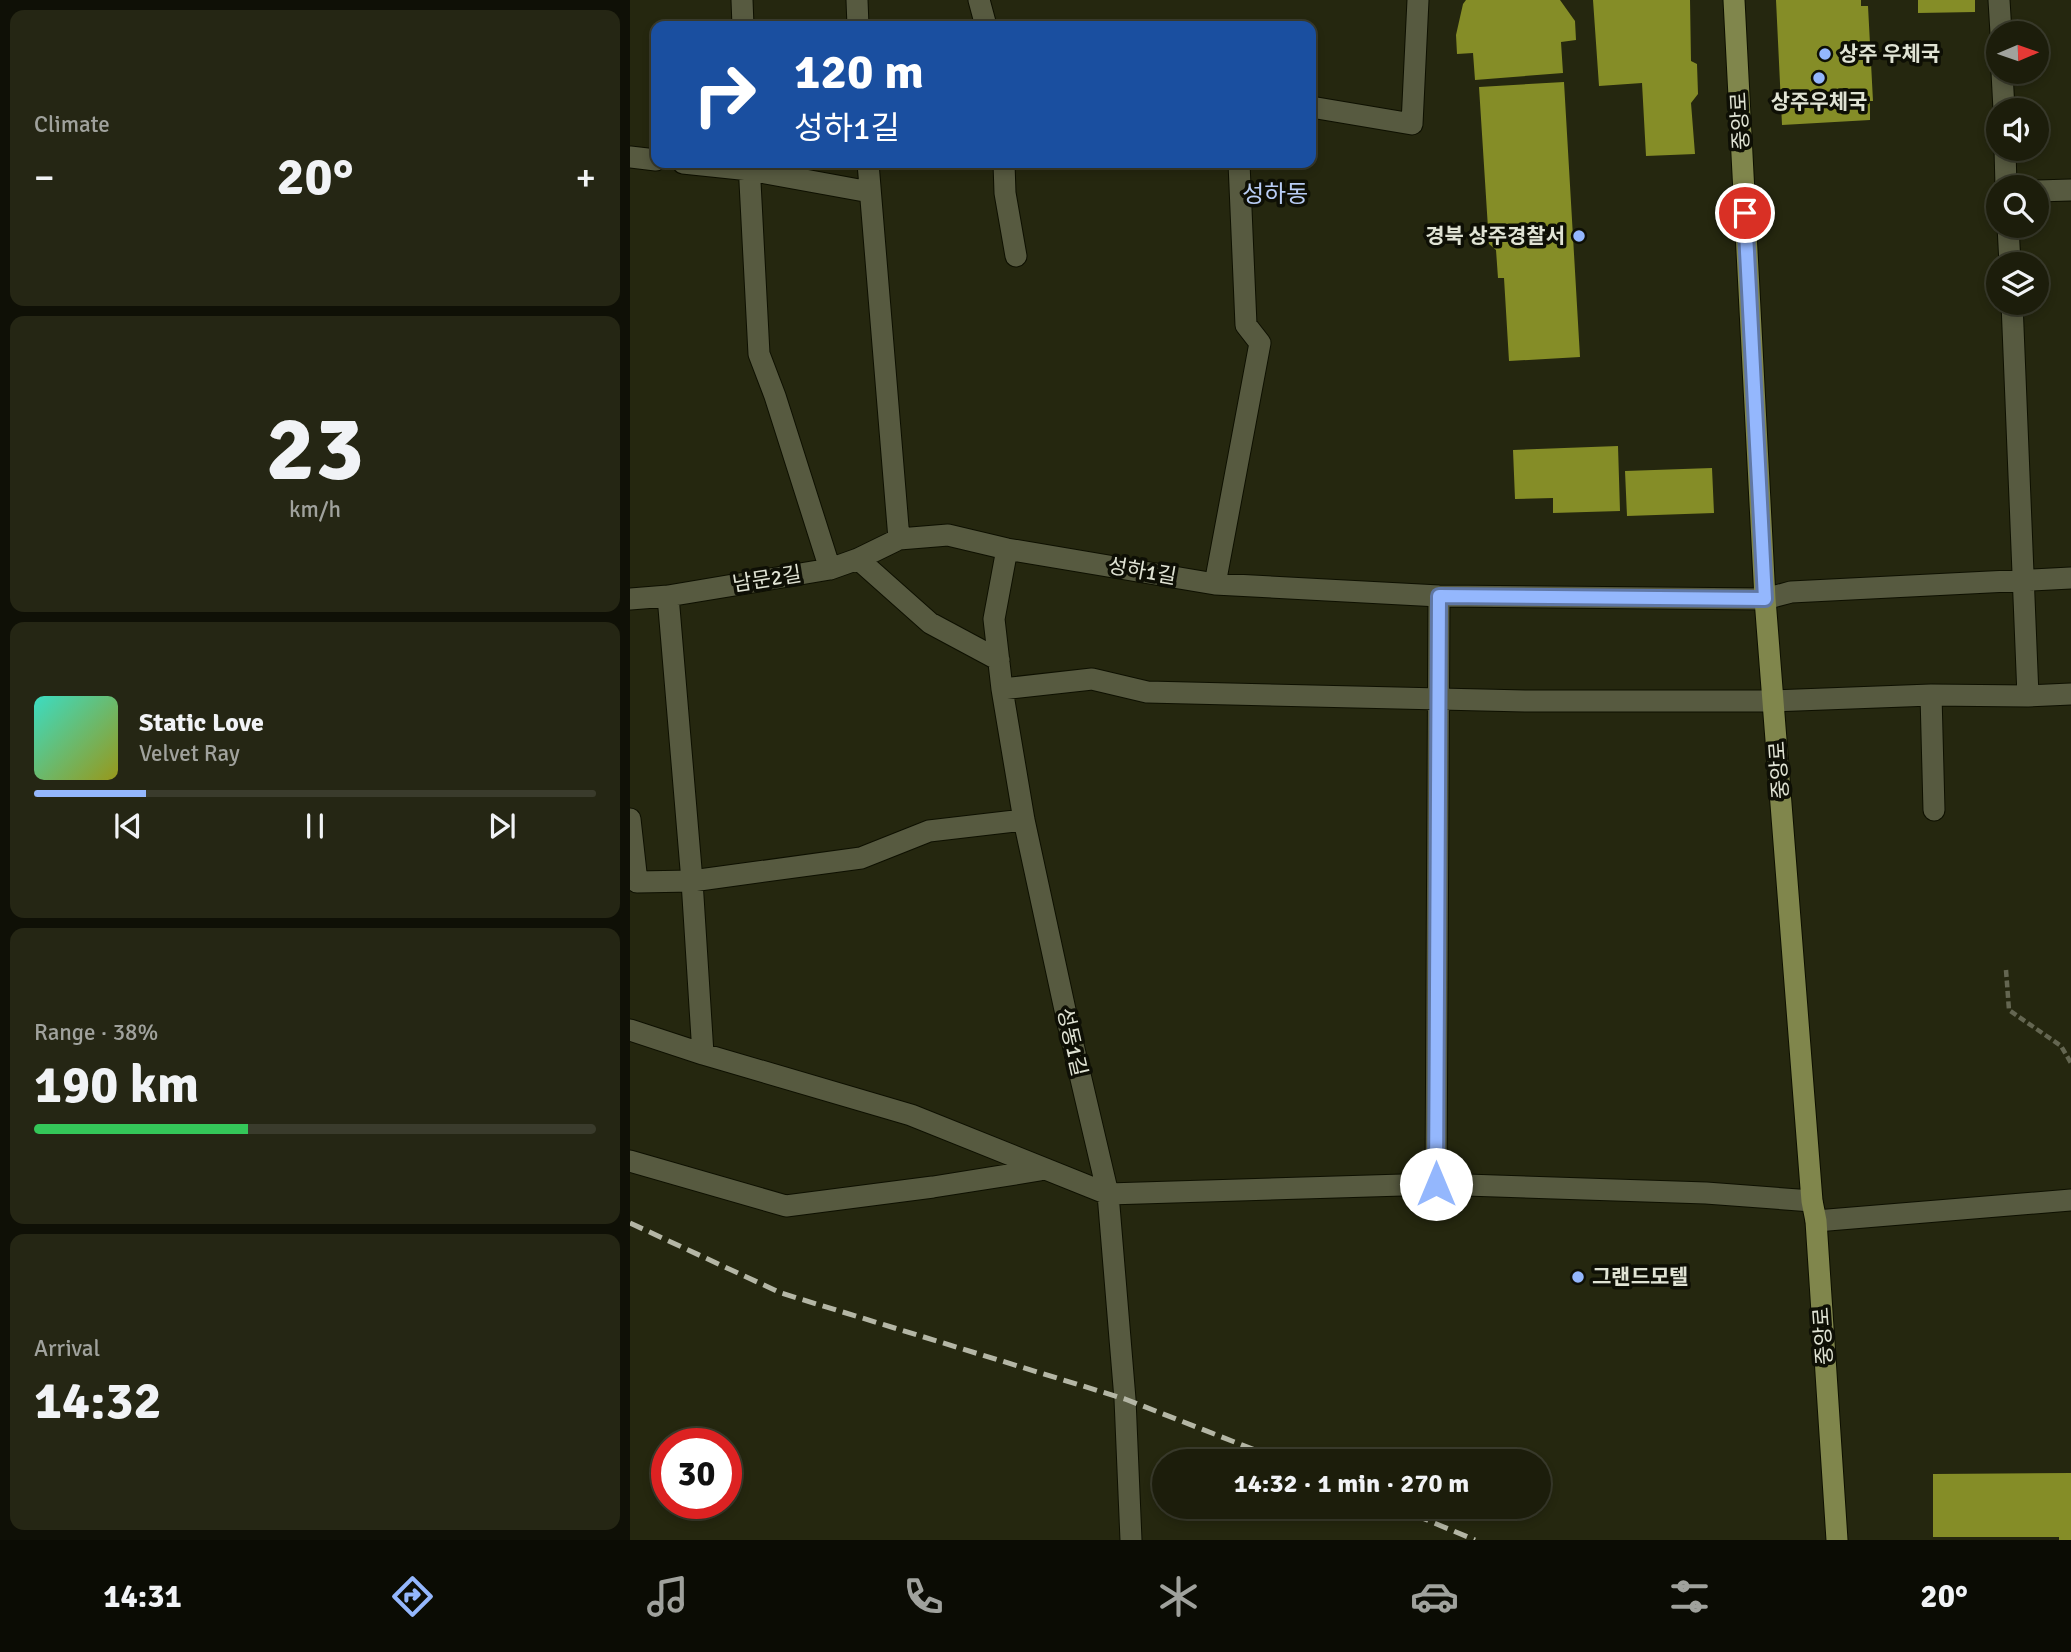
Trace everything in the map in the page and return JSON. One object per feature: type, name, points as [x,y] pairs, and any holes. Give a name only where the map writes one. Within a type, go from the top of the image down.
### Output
[{"type":"main road","name":"중앙로","points":[[1734,0],[1765,599],[1814,1211],[1837,1540]]},
{"type":"street","points":[[742,0],[743,21]]},
{"type":"street","points":[[857,0],[858,21]]},
{"type":"street","points":[[978,0],[984,21]]},
{"type":"street","points":[[1316,108],[1412,124],[1418,0]]},
{"type":"street","points":[[1999,0],[2000,21]]},
{"type":"street","points":[[630,157],[651,159]]},
{"type":"street","points":[[750,168],[759,354],[830,569]]},
{"type":"street","points":[[759,168],[870,192]]},
{"type":"street","points":[[868,168],[899,539]]},
{"type":"street","points":[[1004,168],[1005,194],[1016,256]]},
{"type":"street","points":[[1215,584],[1260,343],[1247,325],[1239,168]]},
{"type":"street","points":[[2049,191],[2071,190]]},
{"type":"street","points":[[2013,315],[2028,696]]},
{"type":"street","name":"성하1길","points":[[899,539],[948,536],[1007,549],[1215,584],[1439,596],[1765,599],[1791,592],[2071,578]]},
{"type":"street","name":"남문2길","points":[[630,599],[668,596],[830,569],[899,539]]},
{"type":"street","name":"성동1길","points":[[1007,549],[994,619],[1002,689],[1024,820],[1108,1194],[1125,1399],[1131,1540]]},
{"type":"street","points":[[858,559],[930,623],[999,660]]},
{"type":"street","points":[[668,596],[692,881],[703,1054]]},
{"type":"street","points":[[1436,1184],[1439,596]]},
{"type":"street","points":[[1002,689],[1092,679],[1147,692],[1438,699],[1774,702],[1931,695],[2071,694]]},
{"type":"street","points":[[1931,695],[1934,810]]},
{"type":"street","points":[[630,819],[636,882],[692,881],[861,858],[929,831],[1024,820]]},
{"type":"street","points":[[630,1030],[911,1115],[1108,1194],[1436,1184],[1706,1193],[1814,1211],[2071,1200]]},
{"type":"street","points":[[630,1161],[786,1206],[933,1187],[1042,1169]]},
{"type":"path","points":[[2006,970],[2009,1010],[2061,1046],[2071,1063]]},
{"type":"building","points":[[1466,0],[1560,0],[1575,21],[1576,40],[1561,42],[1563,73],[1475,80],[1473,53],[1457,54],[1456,35]]},
{"type":"building","points":[[1593,0],[1690,0],[1691,61],[1697,64],[1698,94],[1691,103],[1695,154],[1646,156],[1642,83],[1599,86]]},
{"type":"building","name":"상주 우체국","points":[[1776,0],[1861,0],[1861,6],[1868,6],[1873,101],[1870,101],[1870,120],[1782,125]]},
{"type":"building","points":[[1918,0],[1975,0],[1975,12],[1918,13]]},
{"type":"building","points":[[1564,82],[1580,357],[1509,361],[1504,278],[1498,278],[1496,250],[1489,244],[1479,87]]},
{"type":"building","points":[[1618,446],[1620,511],[1553,513],[1553,498],[1515,499],[1513,450]]},
{"type":"building","points":[[1712,468],[1714,513],[1627,516],[1625,471]]},
{"type":"building","points":[[2071,1473],[2071,1540],[2059,1540],[2059,1537],[1933,1537],[1933,1474]]},
{"type":"railway","points":[[630,1223],[781,1293],[1125,1399],[1252,1449]]},
{"type":"railway","points":[[1425,1519],[1475,1540]]},
{"type":"place","name":"상주 우체국","points":[[1825,54]]},
{"type":"place","name":"상주우체국","points":[[1819,78]]},
{"type":"place","name":"경북 상주경찰서","points":[[1579,236]]},
{"type":"place","name":"그랜드모텔","points":[[1578,1277]]},
{"type":"district","name":"성하동","points":[[1275,194]]},
{"type":"route","points":[[1436,1184],[1439,596],[1765,599],[1745,213]]}]
